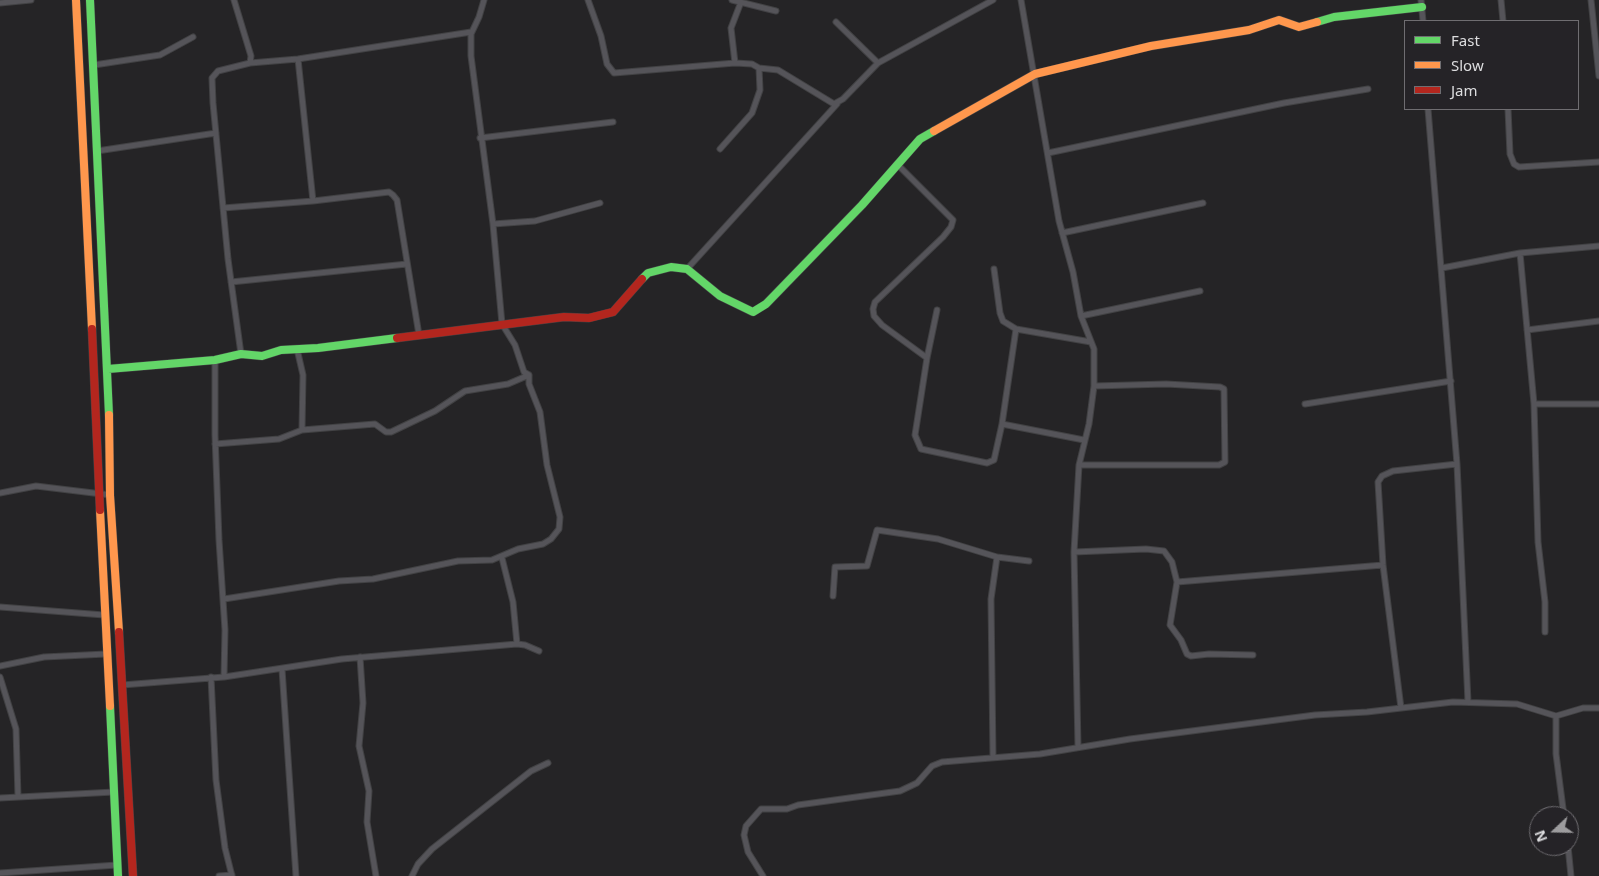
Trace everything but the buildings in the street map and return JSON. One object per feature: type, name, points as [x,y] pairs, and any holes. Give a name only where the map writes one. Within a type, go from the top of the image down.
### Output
[{"type":"main road","points":[[76,0],[98,493],[118,876]]},
{"type":"main road","points":[[90,0],[108,369],[110,495],[133,876]]},
{"type":"main road","points":[[108,369],[215,360],[241,354],[262,356],[281,350],[502,324],[600,316],[613,312],[619,307],[648,273],[671,267],[687,269],[736,306],[753,312],[758,311],[862,205],[920,139],[1035,74],[1151,46],[1249,30],[1279,20],[1299,27],[1334,17],[1421,4]]},
{"type":"street","points":[[0,3],[31,0]]},
{"type":"street","points":[[234,0],[251,56],[250,63]]},
{"type":"street","points":[[484,0],[472,32],[471,56],[480,138],[493,224],[502,324],[515,344],[524,372],[529,375]]},
{"type":"street","points":[[588,0],[601,36],[607,64],[614,73],[735,63],[752,64],[759,68],[778,70],[831,102],[837,103]]},
{"type":"street","points":[[732,0],[748,2],[776,11]]},
{"type":"street","points":[[687,269],[837,103],[878,63],[993,0]]},
{"type":"street","points":[[1021,0],[1062,233],[1073,272],[1081,316],[1094,355],[1094,386],[1079,466],[1074,552],[1078,747]]},
{"type":"street","points":[[1501,0],[1502,20]]},
{"type":"street","points":[[1591,0],[1599,76]]},
{"type":"street","points":[[735,63],[731,28],[741,2]]},
{"type":"street","points":[[1421,4],[1422,20]]},
{"type":"street","points":[[836,22],[878,63]]},
{"type":"street","points":[[241,354],[223,208],[212,78],[218,71],[250,63],[298,59],[472,32]]},
{"type":"street","points":[[94,65],[160,56],[193,37]]},
{"type":"street","points":[[298,59],[313,202]]},
{"type":"street","points":[[720,149],[752,113],[760,90],[759,68]]},
{"type":"street","points":[[1048,153],[1284,103],[1368,89]]},
{"type":"street","points":[[1428,110],[1457,464],[1468,702]]},
{"type":"street","points":[[1508,110],[1510,154],[1514,164],[1519,167],[1599,162]]},
{"type":"street","points":[[480,138],[613,122]]},
{"type":"street","points":[[97,150],[216,133]]},
{"type":"street","points":[[897,164],[953,220],[951,227],[943,237],[875,302],[872,309],[874,316],[882,326],[927,358]]},
{"type":"street","points":[[223,208],[313,202],[389,192],[397,200],[420,335]]},
{"type":"street","points":[[493,224],[536,221],[600,203]]},
{"type":"street","points":[[1062,233],[1203,203]]},
{"type":"street","points":[[1442,268],[1520,253],[1599,246]]},
{"type":"street","points":[[1520,253],[1534,404],[1538,542],[1545,632]]},
{"type":"street","points":[[231,282],[407,264]]},
{"type":"street","points":[[994,269],[1000,313],[1003,321],[1016,329],[1091,342]]},
{"type":"street","points":[[1081,316],[1200,291]]},
{"type":"street","points":[[937,310],[927,358],[915,436],[921,449],[987,463],[994,460],[1002,424],[1016,329]]},
{"type":"street","points":[[1527,330],[1599,322]]},
{"type":"street","points":[[297,349],[303,375],[302,430]]},
{"type":"street","points":[[215,360],[215,444],[219,540],[224,599],[224,677]]},
{"type":"street","points":[[215,444],[279,439],[302,430],[375,424],[386,432],[391,432],[435,411],[464,391],[508,384],[529,375]]},
{"type":"street","points":[[224,599],[339,581],[373,579],[458,561],[492,560],[502,558],[518,549],[543,544],[556,534],[560,523],[547,465],[540,412],[529,384],[529,375]]},
{"type":"street","points":[[1305,404],[1451,381]]},
{"type":"street","points":[[1079,466],[1219,465],[1225,462],[1224,389],[1220,387],[1166,384],[1094,386]]},
{"type":"street","points":[[1534,404],[1599,404]]},
{"type":"street","points":[[1002,424],[1084,440]]},
{"type":"street","points":[[1401,708],[1383,565],[1379,478],[1393,471],[1457,464]]},
{"type":"street","points":[[0,493],[36,486],[110,495]]},
{"type":"street","points":[[833,596],[835,567],[867,566],[877,530],[938,539],[997,557],[1029,560]]},
{"type":"street","points":[[1074,552],[1146,549],[1164,551],[1172,562],[1177,582],[1170,625],[1181,640],[1187,654],[1191,656],[1208,654],[1254,655]]},
{"type":"street","points":[[993,757],[992,599],[997,557]]},
{"type":"street","points":[[502,558],[513,602],[517,644]]},
{"type":"street","points":[[1177,582],[1201,578],[1263,576],[1383,565]]},
{"type":"street","points":[[0,607],[104,615]]},
{"type":"street","points":[[122,685],[224,677],[360,657],[517,644],[525,644],[539,652]]},
{"type":"street","points":[[0,666],[44,657],[106,654]]},
{"type":"street","points":[[360,657],[364,703],[359,746],[369,791],[367,822],[376,876]]},
{"type":"street","points":[[282,669],[296,876]]},
{"type":"street","points":[[0,678],[16,729],[18,797]]},
{"type":"street","points":[[211,678],[216,780],[225,848],[232,875],[220,876]]},
{"type":"street","points":[[763,876],[748,852],[744,835],[746,826],[761,809],[787,809],[798,805],[900,790],[916,783],[932,766],[942,762],[1040,754],[1078,747],[1314,715],[1468,702],[1517,704],[1556,716],[1583,708],[1599,708]]},
{"type":"street","points":[[1556,716],[1556,754],[1563,806]]},
{"type":"street","points":[[412,876],[418,864],[432,849],[531,770],[548,763]]},
{"type":"street","points":[[0,798],[114,792]]},
{"type":"street","points":[[1569,856],[1570,876]]},
{"type":"street","points":[[0,873],[117,865]]},
{"type":"traffic: fast","points":[[90,0],[109,415]]},
{"type":"traffic: fast","points":[[1317,22],[1334,17],[1422,7]]},
{"type":"traffic: fast","points":[[642,279],[648,273],[671,267],[687,269],[720,296],[753,312],[766,304],[862,205],[920,139],[934,131]]},
{"type":"traffic: fast","points":[[108,369],[215,360],[241,354],[262,356],[281,350],[318,348],[397,338]]},
{"type":"traffic: fast","points":[[110,706],[118,876]]},
{"type":"traffic: slow","points":[[76,0],[92,329]]},
{"type":"traffic: slow","points":[[934,131],[1035,74],[1151,46],[1249,30],[1279,20],[1299,27],[1317,22]]},
{"type":"traffic: slow","points":[[109,415],[110,495],[119,632]]},
{"type":"traffic: slow","points":[[100,510],[110,706]]},
{"type":"traffic: jam","points":[[397,338],[564,317],[589,318],[613,312],[642,279]]},
{"type":"traffic: jam","points":[[92,329],[100,510]]},
{"type":"traffic: jam","points":[[119,632],[133,876]]}]
